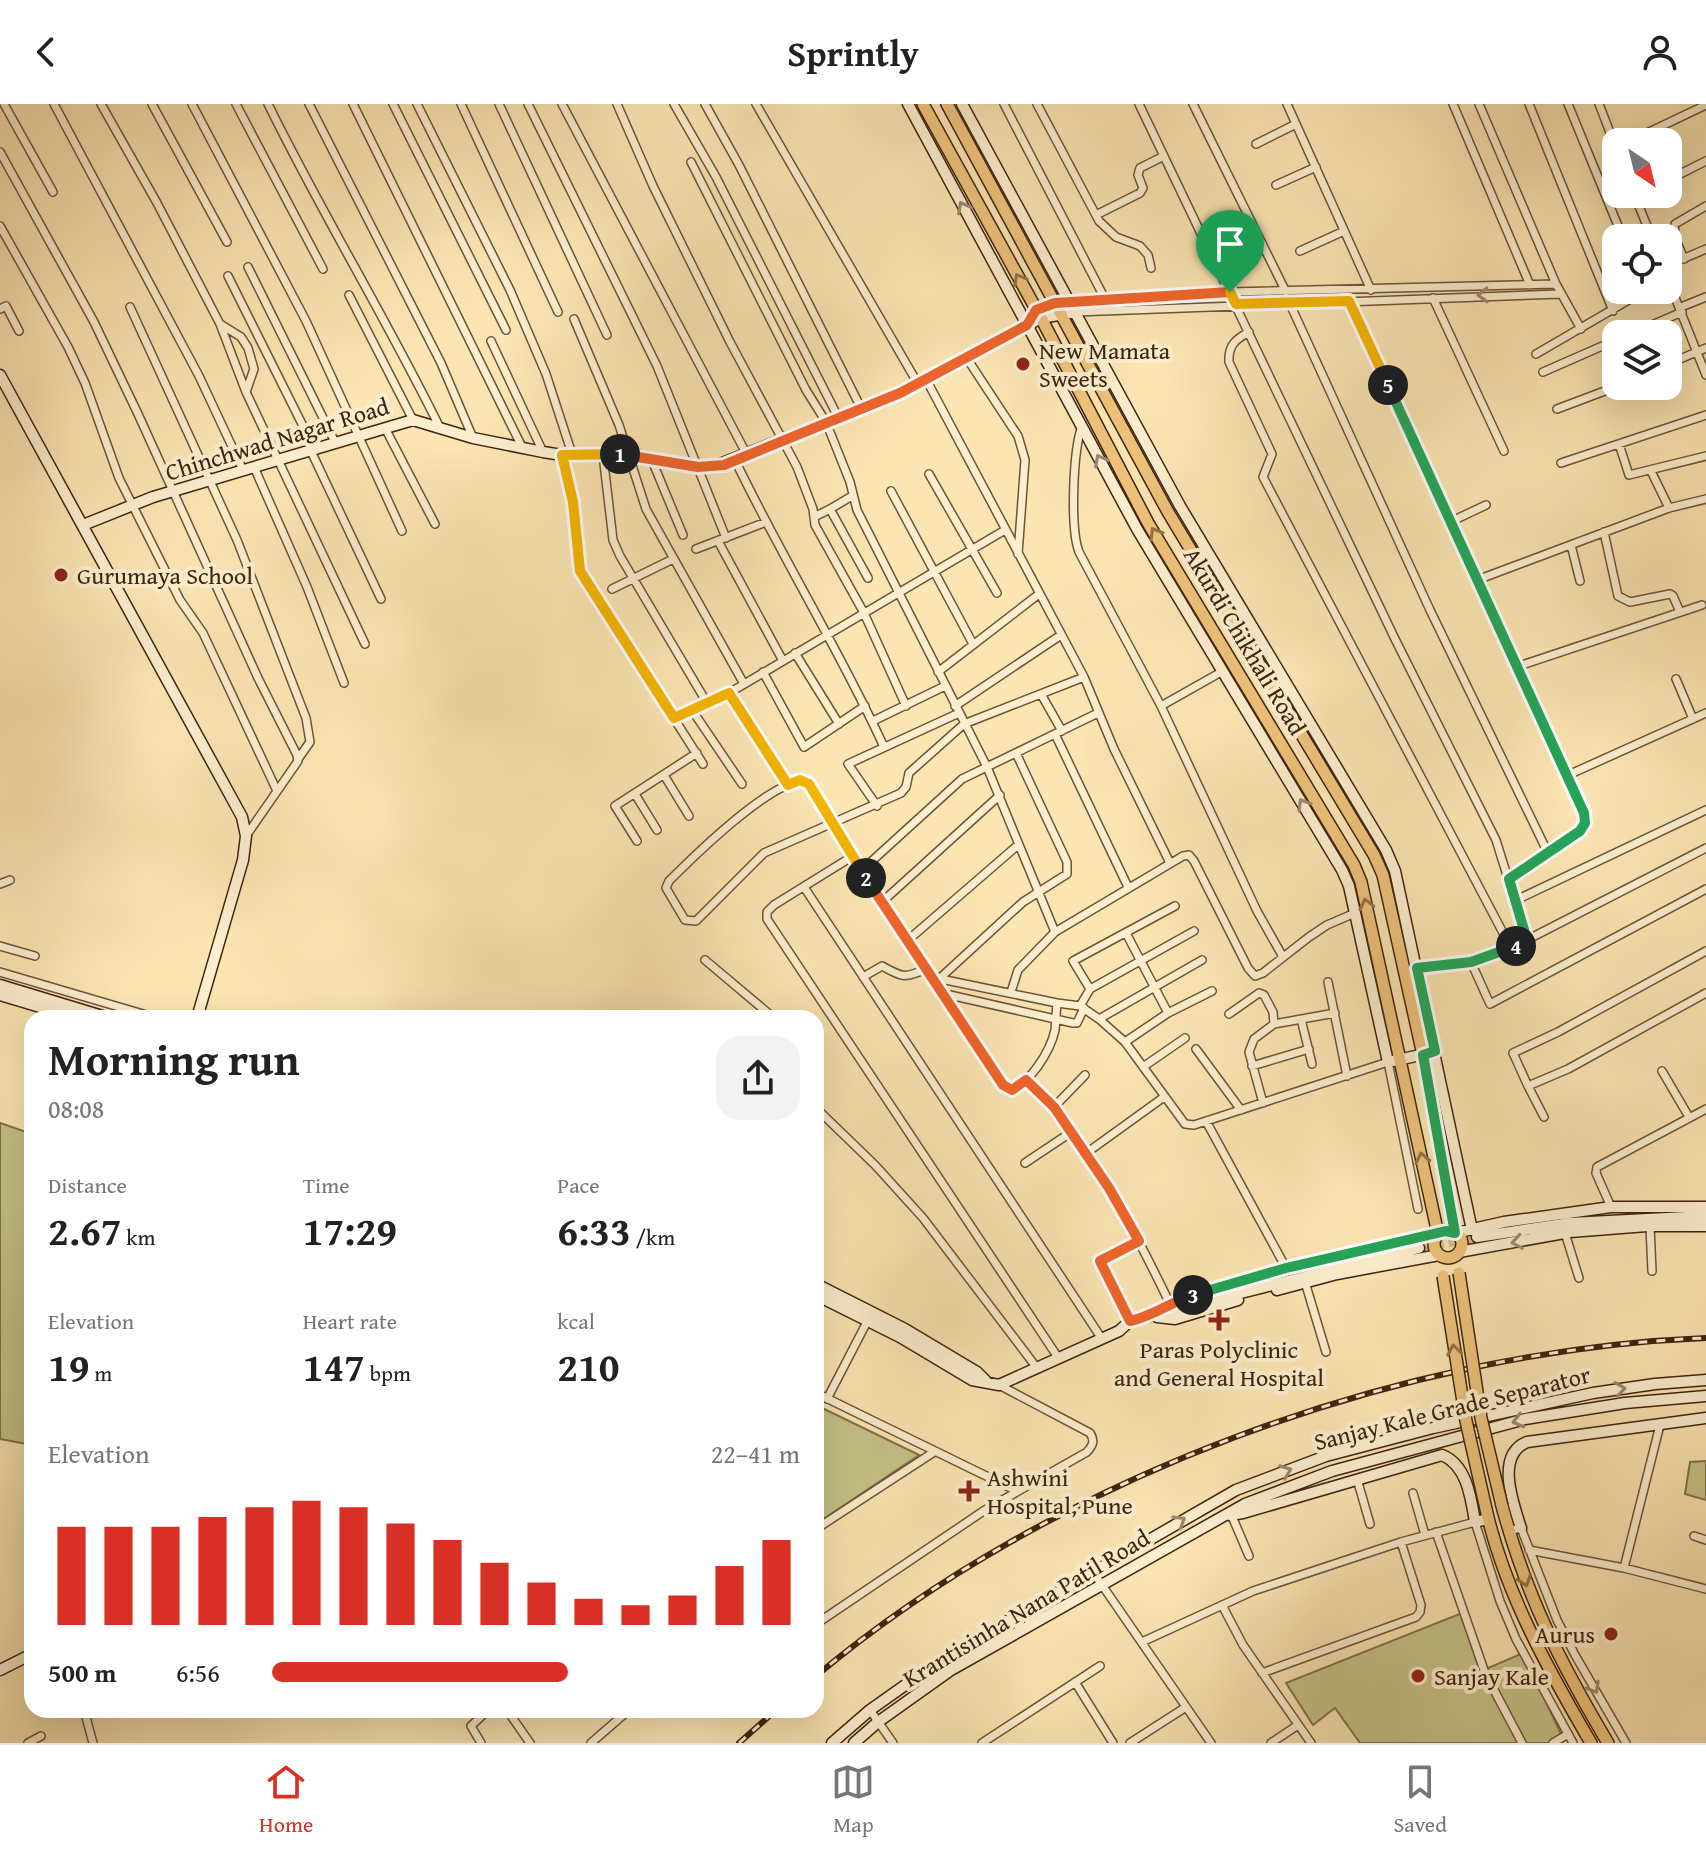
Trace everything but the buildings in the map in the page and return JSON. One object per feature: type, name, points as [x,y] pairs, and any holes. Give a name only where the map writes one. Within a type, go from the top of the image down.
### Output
[{"type":"main road","name":"Akurdi Chikhali Road","points":[[923,104],[1148,523],[1354,865],[1361,882],[1402,1059],[1438,1234]]},
{"type":"main road","name":"Akurdi Chikhali Road","points":[[947,104],[1168,512],[1374,855],[1383,875],[1423,1055],[1455,1233]]},
{"type":"main road","points":[[1591,1743],[1530,1632],[1487,1514],[1466,1421],[1439,1255],[1434,1247],[1438,1234],[1446,1231],[1455,1233],[1461,1239],[1457,1254],[1459,1273],[1481,1418],[1508,1531],[1543,1627],[1608,1743]]},
{"type":"main road","points":[[1439,1255],[1447,1258],[1457,1254]]},
{"type":"street","points":[[4,104],[53,192]]},
{"type":"street","points":[[54,104],[186,352],[243,470]]},
{"type":"street","points":[[101,104],[220,324],[246,392],[365,644]]},
{"type":"street","points":[[152,104],[227,242]]},
{"type":"street","points":[[192,104],[306,321],[402,531]]},
{"type":"street","points":[[236,104],[323,269]]},
{"type":"street","points":[[268,104],[304,177],[392,332],[440,428]]},
{"type":"street","points":[[309,104],[441,363],[473,438]]},
{"type":"street","points":[[353,104],[523,449]]},
{"type":"street","points":[[393,104],[506,330]]},
{"type":"street","points":[[417,104],[510,290],[546,374],[567,455],[580,571],[703,764]]},
{"type":"street","points":[[461,104],[558,312]]},
{"type":"street","points":[[499,104],[607,335]]},
{"type":"street","points":[[528,104],[632,312],[698,467],[722,540],[783,661]]},
{"type":"street","points":[[562,104],[747,455]]},
{"type":"street","points":[[617,104],[653,186],[807,488],[824,542],[864,613],[906,706]]},
{"type":"street","points":[[674,104],[710,167],[838,417]]},
{"type":"street","points":[[705,104],[861,408]]},
{"type":"street","points":[[756,104],[922,382],[1005,530],[1084,677],[1098,713],[1170,863]]},
{"type":"street","points":[[908,104],[1137,529],[1336,859],[1349,886],[1418,1209]]},
{"type":"street","points":[[962,104],[1180,506],[1386,850],[1395,871],[1475,1233]]},
{"type":"street","points":[[1004,104],[1105,299]]},
{"type":"street","points":[[1037,104],[1096,215],[1116,237],[1140,246],[1148,255],[1151,268]]},
{"type":"street","points":[[1139,104],[1395,639],[1496,840],[1527,940]]},
{"type":"street","points":[[1193,104],[1286,292]]},
{"type":"street","points":[[1287,104],[1375,300]]},
{"type":"street","points":[[1453,104],[1530,285]]},
{"type":"street","points":[[1479,104],[1556,284],[1581,329]]},
{"type":"street","points":[[1529,104],[1613,311]]},
{"type":"street","points":[[1568,104],[1617,224]]},
{"type":"street","points":[[1599,104],[1608,128]]},
{"type":"street","points":[[1658,128],[1706,105]]},
{"type":"street","points":[[1256,144],[1296,124]]},
{"type":"street","points":[[0,152],[94,322],[174,491],[213,583],[298,759]]},
{"type":"street","points":[[1096,215],[1140,193],[1143,188],[1138,175],[1140,168],[1164,156]]},
{"type":"street","points":[[1682,173],[1706,161]]},
{"type":"street","points":[[691,162],[806,390],[826,422],[850,482],[852,496],[987,767],[1055,932]]},
{"type":"street","points":[[697,174],[710,167]]},
{"type":"street","points":[[1276,185],[1316,167]]},
{"type":"street","points":[[1706,206],[1675,224],[1674,235],[1684,259],[1706,249]]},
{"type":"street","points":[[0,226],[68,347],[132,505],[180,600],[203,633],[277,791]]},
{"type":"street","points":[[1300,251],[1344,231]]},
{"type":"street","points":[[248,267],[335,442]]},
{"type":"street","points":[[228,276],[381,599]]},
{"type":"street","points":[[1058,308],[1069,301],[1230,292],[1556,284]]},
{"type":"street","points":[[1344,290],[1584,813],[1585,823],[1580,831],[1509,879]]},
{"type":"street","points":[[1058,308],[1075,312],[1561,294]]},
{"type":"street","points":[[349,295],[413,420]]},
{"type":"street","points":[[1661,320],[1706,297]]},
{"type":"street","points":[[1433,298],[1504,451]]},
{"type":"street","points":[[1290,304],[1430,610],[1548,853]]},
{"type":"street","points":[[1536,354],[1624,304]]},
{"type":"street","points":[[1679,304],[1706,375]]},
{"type":"street","points":[[0,309],[6,306],[19,331]]},
{"type":"street","points":[[130,307],[210,480],[306,718],[310,742],[246,836]]},
{"type":"street","name":"Chinchwad Nagar Road","points":[[83,525],[174,491],[413,420],[523,449],[567,455],[628,453],[712,467],[922,382],[1027,325],[1038,314],[1058,308]]},
{"type":"street","points":[[574,319],[610,402],[646,509],[744,684]]},
{"type":"street","points":[[220,324],[241,337],[250,353],[254,369],[246,392]]},
{"type":"street","points":[[1249,332],[1230,346],[1229,362],[1272,454],[1263,477],[1511,948]]},
{"type":"street","points":[[491,341],[543,452]]},
{"type":"street","points":[[1543,372],[1602,346]]},
{"type":"street","points":[[1682,358],[1706,348]]},
{"type":"street","points":[[966,357],[1018,436],[1023,450],[1025,460],[1018,556]]},
{"type":"street","points":[[0,375],[237,807],[246,836],[243,860],[199,1010]]},
{"type":"street","points":[[1557,409],[1602,392]]},
{"type":"street","points":[[1561,463],[1706,415]]},
{"type":"street","points":[[1082,425],[1075,454],[1075,541],[1161,706],[1257,911],[1283,957]]},
{"type":"street","points":[[385,428],[435,524]]},
{"type":"street","points":[[1619,444],[1629,475],[1706,456]]},
{"type":"street","points":[[603,455],[613,540],[632,579],[707,703]]},
{"type":"street","points":[[651,458],[683,535]]},
{"type":"street","points":[[735,460],[828,632],[884,747]]},
{"type":"street","points":[[254,467],[307,587],[344,683]]},
{"type":"street","points":[[1651,471],[1669,508]]},
{"type":"street","points":[[929,474],[997,593]]},
{"type":"street","points":[[891,491],[973,644]]},
{"type":"street","points":[[814,517],[852,496]]},
{"type":"street","points":[[1477,580],[1669,508],[1706,499]]},
{"type":"street","points":[[1450,522],[1486,505]]},
{"type":"street","points":[[830,509],[868,578]]},
{"type":"street","points":[[696,549],[766,522]]},
{"type":"street","points":[[674,718],[729,693],[1005,530]]},
{"type":"street","points":[[1604,532],[1618,596],[1630,602],[1670,594],[1680,612]]},
{"type":"street","points":[[1571,545],[1580,581]]},
{"type":"street","points":[[612,589],[673,559]]},
{"type":"street","points":[[938,672],[1039,594]]},
{"type":"street","points":[[1516,667],[1704,604],[1706,616]]},
{"type":"street","points":[[877,806],[848,764],[957,709],[1061,635]]},
{"type":"street","points":[[795,653],[839,724]]},
{"type":"street","points":[[1161,706],[1223,671]]},
{"type":"street","points":[[763,672],[804,747],[865,706]]},
{"type":"street","points":[[1057,1003],[1050,1047],[1026,1080],[1012,1090],[1003,1085],[941,993],[935,978],[907,941],[832,823],[809,784],[800,780],[722,829],[669,881],[666,888],[685,920],[696,921],[764,853],[832,823],[877,806],[901,793],[906,787],[909,773],[964,724],[1084,677]]},
{"type":"street","points":[[1676,679],[1693,719]]},
{"type":"street","points":[[873,721],[945,686]]},
{"type":"street","points":[[729,693],[788,785]]},
{"type":"street","points":[[1041,694],[1128,887]]},
{"type":"street","points":[[692,710],[742,784]]},
{"type":"street","points":[[862,870],[962,779],[1098,713]]},
{"type":"street","points":[[1566,776],[1706,713]]},
{"type":"street","points":[[637,841],[615,806],[697,753]]},
{"type":"street","points":[[935,978],[1037,892],[1063,878],[1068,869],[1016,753]]},
{"type":"street","points":[[664,775],[689,816]]},
{"type":"street","points":[[635,794],[657,830]]},
{"type":"street","points":[[882,902],[1000,795]]},
{"type":"street","points":[[1514,901],[1706,810]]},
{"type":"street","points":[[907,941],[1018,845]]},
{"type":"street","points":[[1417,968],[1471,962],[1511,948],[1706,848]]},
{"type":"street","points":[[1011,992],[1018,970],[1055,932],[1183,856],[1189,855],[1194,861],[1251,974],[1259,976],[1327,925],[1355,913]]},
{"type":"street","points":[[853,856],[774,905],[767,912],[767,919],[1059,1359]]},
{"type":"street","points":[[0,884],[10,880]]},
{"type":"street","points":[[804,887],[1102,1339]]},
{"type":"street","points":[[1471,962],[1490,1004],[1706,889]]},
{"type":"street","points":[[1090,989],[1073,961],[1175,906]]},
{"type":"street","points":[[941,993],[1076,1023],[1090,989],[1194,931]]},
{"type":"street","points":[[1126,933],[1168,1013]]},
{"type":"street","points":[[0,946],[35,956]]},
{"type":"street","points":[[1544,1117],[1513,1053],[1558,1032],[1706,951]]},
{"type":"street","points":[[705,960],[764,1010]]},
{"type":"street","points":[[1099,1019],[1202,960]]},
{"type":"street","points":[[863,977],[882,966],[909,977],[926,969]]},
{"type":"street","points":[[0,972],[130,1010]]},
{"type":"street","points":[[935,978],[1082,1007],[1125,1042],[1185,1124],[1194,1125],[1388,1062],[1435,1051]]},
{"type":"street","points":[[1328,982],[1347,1076]]},
{"type":"street","points":[[0,985],[83,1010]]},
{"type":"street","points":[[1125,1042],[1168,1013],[1212,991]]},
{"type":"street","points":[[1229,1014],[1259,993],[1264,995],[1273,1012],[1274,1024]]},
{"type":"street","points":[[1528,1086],[1568,1069],[1706,993]]},
{"type":"street","points":[[0,995],[50,1010]]},
{"type":"street","points":[[1263,1103],[1249,1052],[1251,1045],[1274,1024],[1335,1013]]},
{"type":"street","points":[[1301,1019],[1312,1064]]},
{"type":"street","points":[[1143,1067],[1185,1038]]},
{"type":"street","points":[[1196,1049],[1241,1110]]},
{"type":"street","points":[[1252,1066],[1309,1049]]},
{"type":"street","points":[[1662,1071],[1689,1117]]},
{"type":"street","points":[[1054,1107],[1085,1075]]},
{"type":"street","points":[[1026,1080],[1054,1107],[1109,1188],[1170,1304]]},
{"type":"street","points":[[1085,1154],[1164,1097]]},
{"type":"street","points":[[1611,1207],[1596,1173],[1597,1167],[1706,1109]]},
{"type":"street","points":[[824,1116],[923,1218],[1037,1368]]},
{"type":"street","points":[[1206,1121],[1286,1268]]},
{"type":"street","points":[[1025,1163],[1070,1133]]},
{"type":"street","points":[[1475,1233],[1504,1222],[1611,1207],[1706,1207]]},
{"type":"street","points":[[1455,1233],[1706,1216]]},
{"type":"street","points":[[1457,1254],[1565,1233],[1650,1226],[1706,1226]]},
{"type":"street","points":[[1650,1226],[1652,1271]]},
{"type":"street","points":[[1565,1233],[1579,1278]]},
{"type":"street","points":[[1151,1316],[1170,1304],[1286,1268],[1438,1234]]},
{"type":"street","points":[[1130,1321],[1100,1261],[1139,1241]]},
{"type":"street","points":[[999,1385],[1119,1331],[1130,1321],[1419,1248]]},
{"type":"street","points":[[1151,1316],[1175,1319],[1305,1282],[1439,1255]]},
{"type":"street","points":[[1305,1282],[1326,1352]]},
{"type":"street","points":[[824,1288],[905,1329],[977,1372],[986,1381]]},
{"type":"street","points":[[824,1299],[868,1320],[972,1380],[999,1385],[1090,1433],[1093,1438],[1093,1445],[1087,1452],[1017,1491],[824,1618]]},
{"type":"street","points":[[827,1399],[868,1320]]},
{"type":"street","name":"Sanjay Kale Grade Separator","points":[[1214,1501],[1326,1456],[1447,1425],[1593,1393],[1706,1380]]},
{"type":"street","name":"Sanjay Kale Grade Separator","points":[[1227,1515],[1245,1504],[1332,1471],[1525,1419],[1625,1403],[1706,1396]]},
{"type":"street","points":[[824,1397],[1017,1491]]},
{"type":"street","points":[[1626,1743],[1557,1620],[1529,1550],[1514,1504],[1509,1469],[1513,1451],[1527,1442],[1706,1418]]},
{"type":"street","points":[[1624,1568],[1660,1425]]},
{"type":"street","points":[[824,1524],[934,1452]]},
{"type":"street","points":[[1249,1556],[1227,1515],[1442,1455],[1454,1461],[1463,1475],[1500,1601],[1516,1639],[1573,1743]]},
{"type":"street","points":[[1357,1479],[1370,1524]]},
{"type":"street","points":[[1236,1490],[1245,1504]]},
{"type":"street","points":[[1413,1493],[1425,1535]]},
{"type":"street","name":"Krantisinha Nana Patil Road","points":[[832,1743],[870,1710],[942,1659],[1214,1501]]},
{"type":"street","points":[[1142,1642],[1253,1591],[1401,1542],[1475,1522],[1487,1514]]},
{"type":"street","name":"Krantisinha Nana Patil Road","points":[[854,1743],[951,1670],[1227,1515]]},
{"type":"street","points":[[1508,1531],[1521,1528]]},
{"type":"street","points":[[1436,1532],[1485,1673],[1522,1743]]},
{"type":"street","points":[[1694,1536],[1706,1540]]},
{"type":"street","points":[[1262,1673],[1416,1617],[1421,1605],[1401,1542]]},
{"type":"street","points":[[1529,1550],[1624,1568],[1706,1589]]},
{"type":"street","points":[[1093,1572],[1211,1743]]},
{"type":"street","points":[[1222,1605],[1231,1626],[1311,1743]]},
{"type":"street","points":[[0,1670],[24,1658]]},
{"type":"street","points":[[982,1743],[1100,1666]]},
{"type":"street","points":[[1075,1682],[1113,1743]]},
{"type":"street","points":[[1130,1743],[1186,1707]]},
{"type":"street","points":[[870,1710],[893,1743]]},
{"type":"street","points":[[86,1718],[93,1743]]},
{"type":"street","points":[[480,1718],[471,1726],[481,1743]]},
{"type":"street","points":[[513,1718],[530,1743]]},
{"type":"street","points":[[591,1743],[620,1718]]},
{"type":"street","points":[[1271,1743],[1298,1725]]},
{"type":"street","points":[[1553,1743],[1568,1734]]},
{"type":"street","points":[[28,1743],[41,1736]]},
{"type":"shaded area","points":[[0,1123],[24,1131],[24,1444],[0,1439]]},
{"type":"shaded area","points":[[824,1409],[919,1455],[824,1519]]},
{"type":"shaded area","points":[[1706,1461],[1706,1500],[1685,1494],[1690,1462]]},
{"type":"shaded area","name":"Sanjay Kale","points":[[1462,1613],[1486,1669],[1523,1653],[1562,1736],[1550,1743],[1360,1743],[1335,1708],[1313,1725],[1286,1683]]},
{"type":"tunnel","points":[[1419,1248],[1477,1237]]},
{"type":"railway","points":[[824,1670],[909,1605],[1012,1541],[1121,1485],[1235,1437],[1352,1398],[1471,1368],[1590,1348],[1706,1338]]},
{"type":"railway","points":[[739,1743],[767,1718]]},
{"type":"place","name":"New Mamata Sweets","points":[[1023,364]]},
{"type":"place","name":"Gurumaya School","points":[[61,575]]},
{"type":"place","name":"Paras Polyclinic and General Hospital","points":[[1219,1320]]},
{"type":"place","name":"Ashwini Hospital, Pune","points":[[969,1491]]},
{"type":"place","name":"Aurus","points":[[1611,1634]]},
{"type":"place","name":"Sanjay Kale","points":[[1418,1676]]},
{"type":"route","points":[[1230,292],[1236,304],[1349,301],[1584,813],[1585,823],[1580,831],[1509,879],[1527,940],[1471,962],[1417,968],[1435,1051],[1423,1055],[1455,1233],[1446,1231],[1267,1273],[1175,1301],[1151,1316],[1130,1321],[1100,1261],[1139,1241],[1109,1188],[1054,1107],[1026,1080],[1012,1090],[1003,1085],[882,902],[809,784],[800,780],[788,785],[729,693],[674,718],[580,571],[573,502],[562,455],[628,453],[685,466],[724,465],[918,384],[1027,325],[1036,310],[1055,303],[1230,292]]}]
